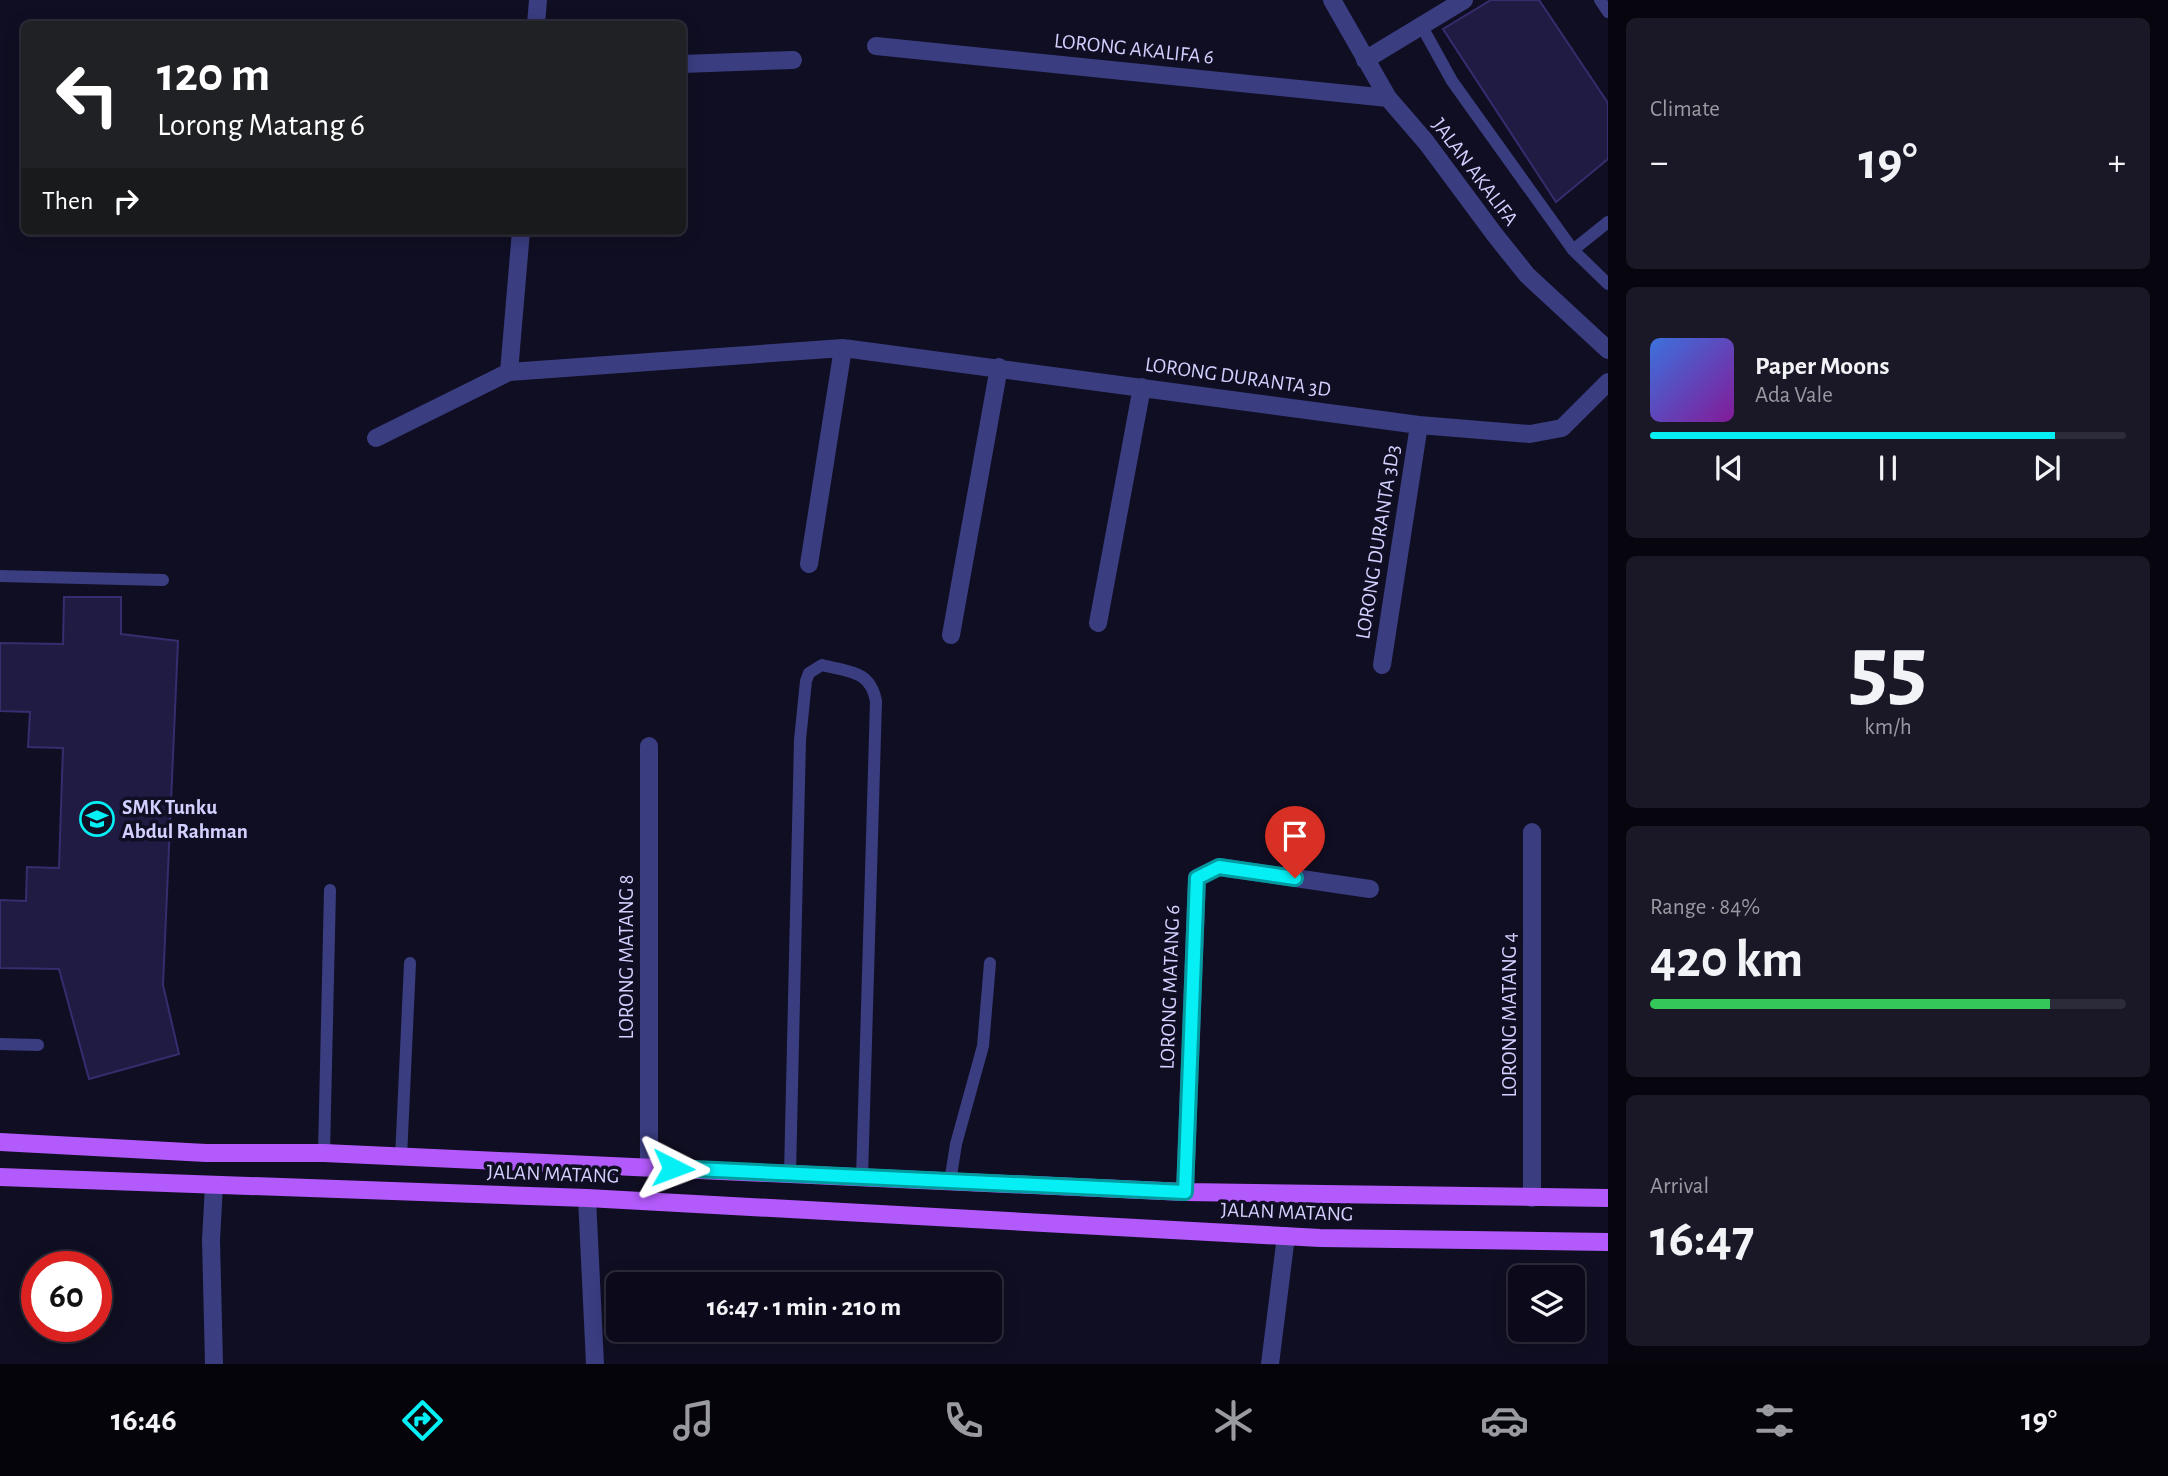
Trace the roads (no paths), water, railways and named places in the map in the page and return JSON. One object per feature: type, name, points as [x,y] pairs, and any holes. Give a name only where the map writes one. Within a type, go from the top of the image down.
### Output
[{"type":"main road","name":"JALAN MATANG","points":[[0,1142],[206,1153],[324,1153],[1185,1192],[1608,1198]]},
{"type":"main road","name":"JALAN MATANG","points":[[0,1177],[587,1198],[1286,1236],[1608,1242]]},
{"type":"street","points":[[536,21],[538,0]]},
{"type":"street","name":"JALAN AKALIFA","points":[[1332,0],[1388,98],[1426,142],[1527,275],[1608,350]]},
{"type":"street","points":[[1364,60],[1464,0]]},
{"type":"street","name":"LORONG AKALIFA 6","points":[[876,46],[1388,98]]},
{"type":"street","points":[[686,64],[793,60]]},
{"type":"street","points":[[376,439],[509,372],[521,235]]},
{"type":"street","points":[[809,564],[843,348]]},
{"type":"street","name":"LORONG DURANTA 3D","points":[[509,372],[843,348],[1419,425],[1530,434],[1562,428],[1608,382]]},
{"type":"street","points":[[951,635],[999,367]]},
{"type":"street","points":[[1098,623],[1142,387]]},
{"type":"street","name":"LORONG DURANTA 3D3","points":[[1382,665],[1419,425]]},
{"type":"street","name":"LORONG MATANG 8","points":[[649,746],[649,1167]]},
{"type":"street","name":"LORONG MATANG 4","points":[[1532,832],[1532,1198]]},
{"type":"street","name":"LORONG MATANG 6","points":[[1185,1192],[1197,878],[1219,867],[1370,889]]},
{"type":"street","points":[[214,1185],[211,1240],[214,1364]]},
{"type":"street","points":[[587,1198],[594,1364]]},
{"type":"street","points":[[1270,1364],[1286,1236]]},
{"type":"lane","points":[[1600,0],[1608,12]]},
{"type":"lane","points":[[1421,24],[1452,81],[1573,250],[1608,284]]},
{"type":"lane","points":[[1573,250],[1608,222]]},
{"type":"lane","points":[[0,576],[163,580]]},
{"type":"lane","points":[[790,1174],[800,740],[806,681],[809,673],[822,665],[863,676],[874,688],[876,701],[862,1178]]},
{"type":"lane","points":[[324,1153],[330,890]]},
{"type":"lane","points":[[950,1182],[956,1144],[983,1046],[990,962]]},
{"type":"lane","points":[[401,1158],[410,963]]},
{"type":"lane","points":[[0,1044],[38,1045]]},
{"type":"place","name":"SMK Tunku Abdul Rahman","points":[[97,819]]}]
